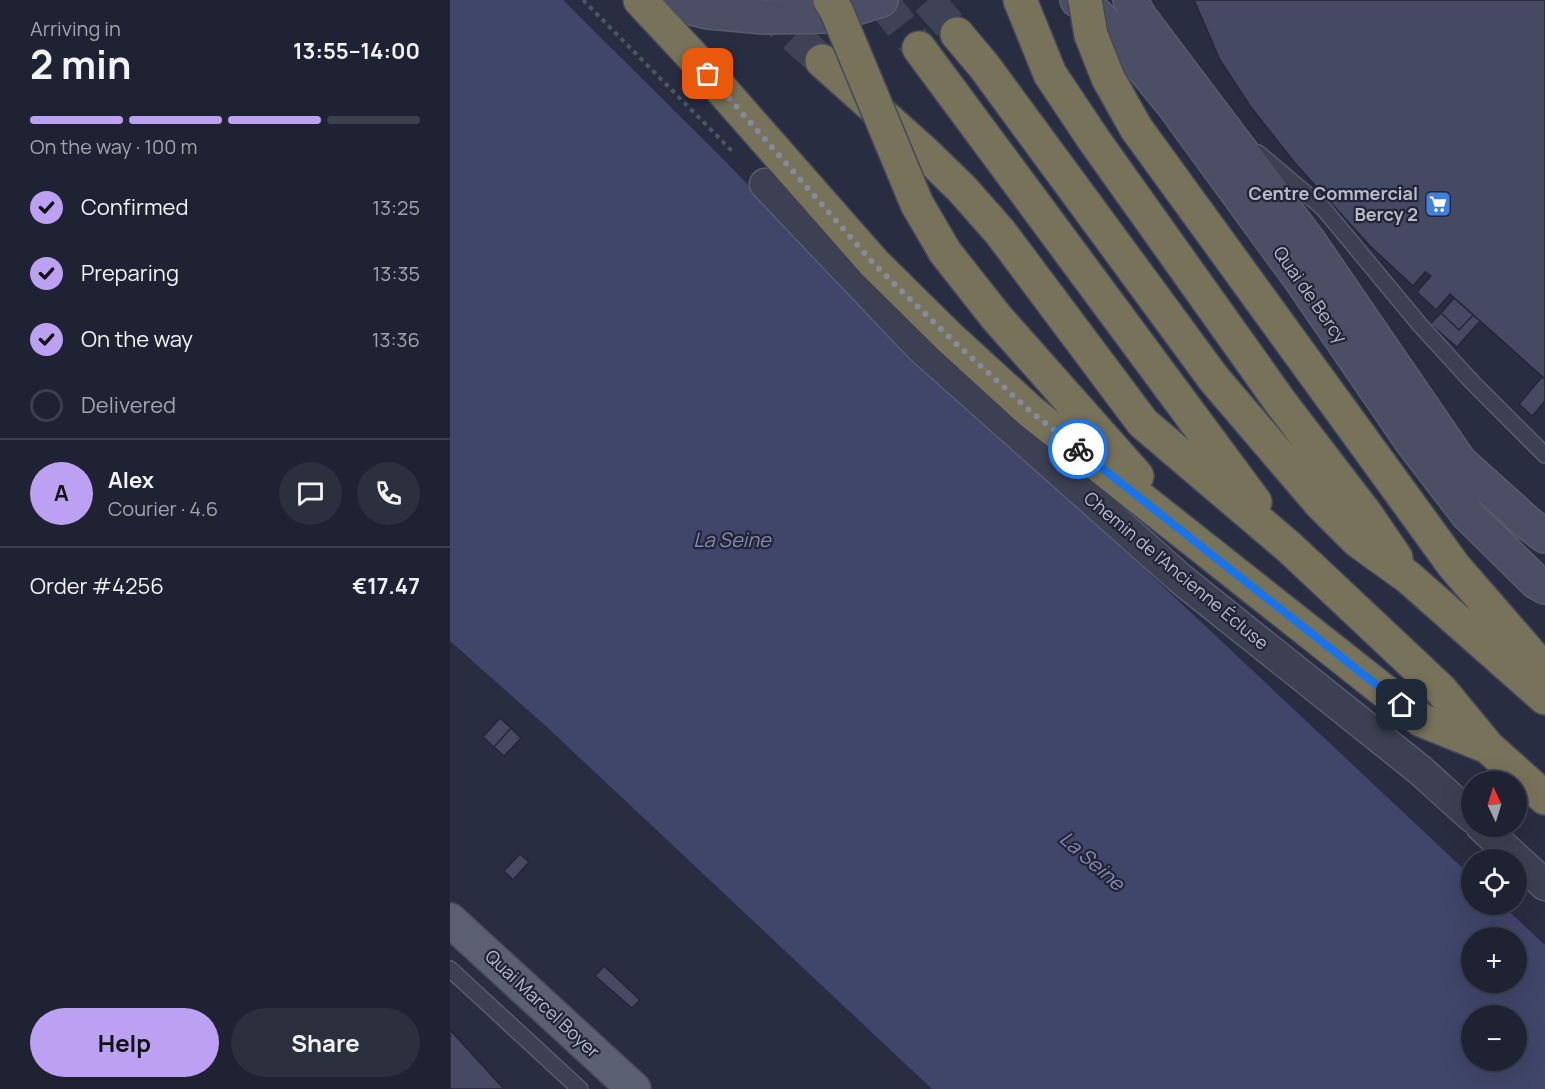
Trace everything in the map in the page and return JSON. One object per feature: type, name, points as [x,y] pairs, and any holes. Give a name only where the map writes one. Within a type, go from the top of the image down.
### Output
[{"type":"highway","points":[[640,0],[694,58],[874,264],[1030,411],[1421,720],[1488,747]]},
{"type":"highway","points":[[830,0],[846,32],[917,204],[945,252],[997,318],[1198,543]]},
{"type":"highway","points":[[1020,0],[1050,74],[1281,404],[1366,514],[1408,576]]},
{"type":"highway","points":[[1085,0],[1091,35],[1108,78],[1136,128],[1454,567],[1545,670]]},
{"type":"highway","points":[[957,34],[984,66],[1214,379],[1320,503],[1358,541],[1408,576],[1545,698]]},
{"type":"highway","points":[[919,48],[1289,547]]},
{"type":"highway","points":[[822,61],[962,189],[1000,232],[1143,423],[1289,547],[1441,690],[1488,747],[1545,798]]},
{"type":"main road","points":[[661,0],[708,12],[765,16],[831,16],[881,0]]},
{"type":"main road","name":"Quai de Bercy","points":[[1077,0],[1089,7],[1117,36],[1171,102],[1301,280],[1412,442],[1468,515],[1536,582],[1545,587]]},
{"type":"main road","name":"Quai de Bercy","points":[[1130,0],[1140,17],[1308,240],[1460,462],[1545,536]]},
{"type":"main road","name":"Quai Marcel Boyer","points":[[450,920],[634,1089]]},
{"type":"street","name":"Chemin de l'Ancienne Écluse","points":[[765,184],[920,348],[1182,580],[1420,770],[1461,808]]},
{"type":"street","points":[[1493,837],[1545,885]]},
{"type":"lane","points":[[1214,116],[1323,208],[1420,325],[1474,384],[1545,455]]},
{"type":"lane","name":"Quai Marcel Boyer","points":[[450,969],[580,1089]]},
{"type":"path","points":[[583,0],[765,184]]},
{"type":"water","name":"La Seine","points":[[450,0],[563,0],[802,241],[983,417],[1461,867],[1461,915],[1513,915],[1526,927],[1461,927],[1461,993],[1527,993],[1527,928],[1545,945],[1545,1089],[932,1089],[548,728],[450,641]]},
{"type":"building","name":"Centre Commercial Bercy 2","points":[[1194,0],[1545,0],[1545,379],[1450,294],[1436,310],[1417,292],[1431,276],[1425,272],[1413,286],[1370,246],[1294,162],[1250,106],[1220,60]]},
{"type":"building","points":[[1454,298],[1473,315],[1459,330],[1441,313]]},
{"type":"building","points":[[1441,313],[1459,330],[1473,315],[1480,321],[1457,347],[1430,324]]},
{"type":"building","points":[[1542,377],[1545,379],[1545,401],[1532,416],[1519,404]]},
{"type":"building","points":[[500,718],[511,728],[494,747],[483,737]]},
{"type":"building","points":[[511,728],[521,738],[504,756],[494,747]]},
{"type":"building","points":[[520,854],[529,862],[513,880],[504,871]]},
{"type":"building","points":[[604,966],[640,1000],[632,1008],[595,976]]},
{"type":"building","points":[[450,1030],[504,1089],[450,1089]]},
{"type":"tunnel","points":[[881,0],[919,48]]},
{"type":"tunnel","points":[[928,0],[957,34]]},
{"type":"tunnel","points":[[758,3],[822,61]]},
{"type":"way so far","points":[[708,74],[874,264],[1030,411],[1078,449]]},
{"type":"place","name":"Centre Commercial Bercy 2","points":[[1438,204]]},
{"type":"route","points":[[1078,449],[1402,705]]}]
